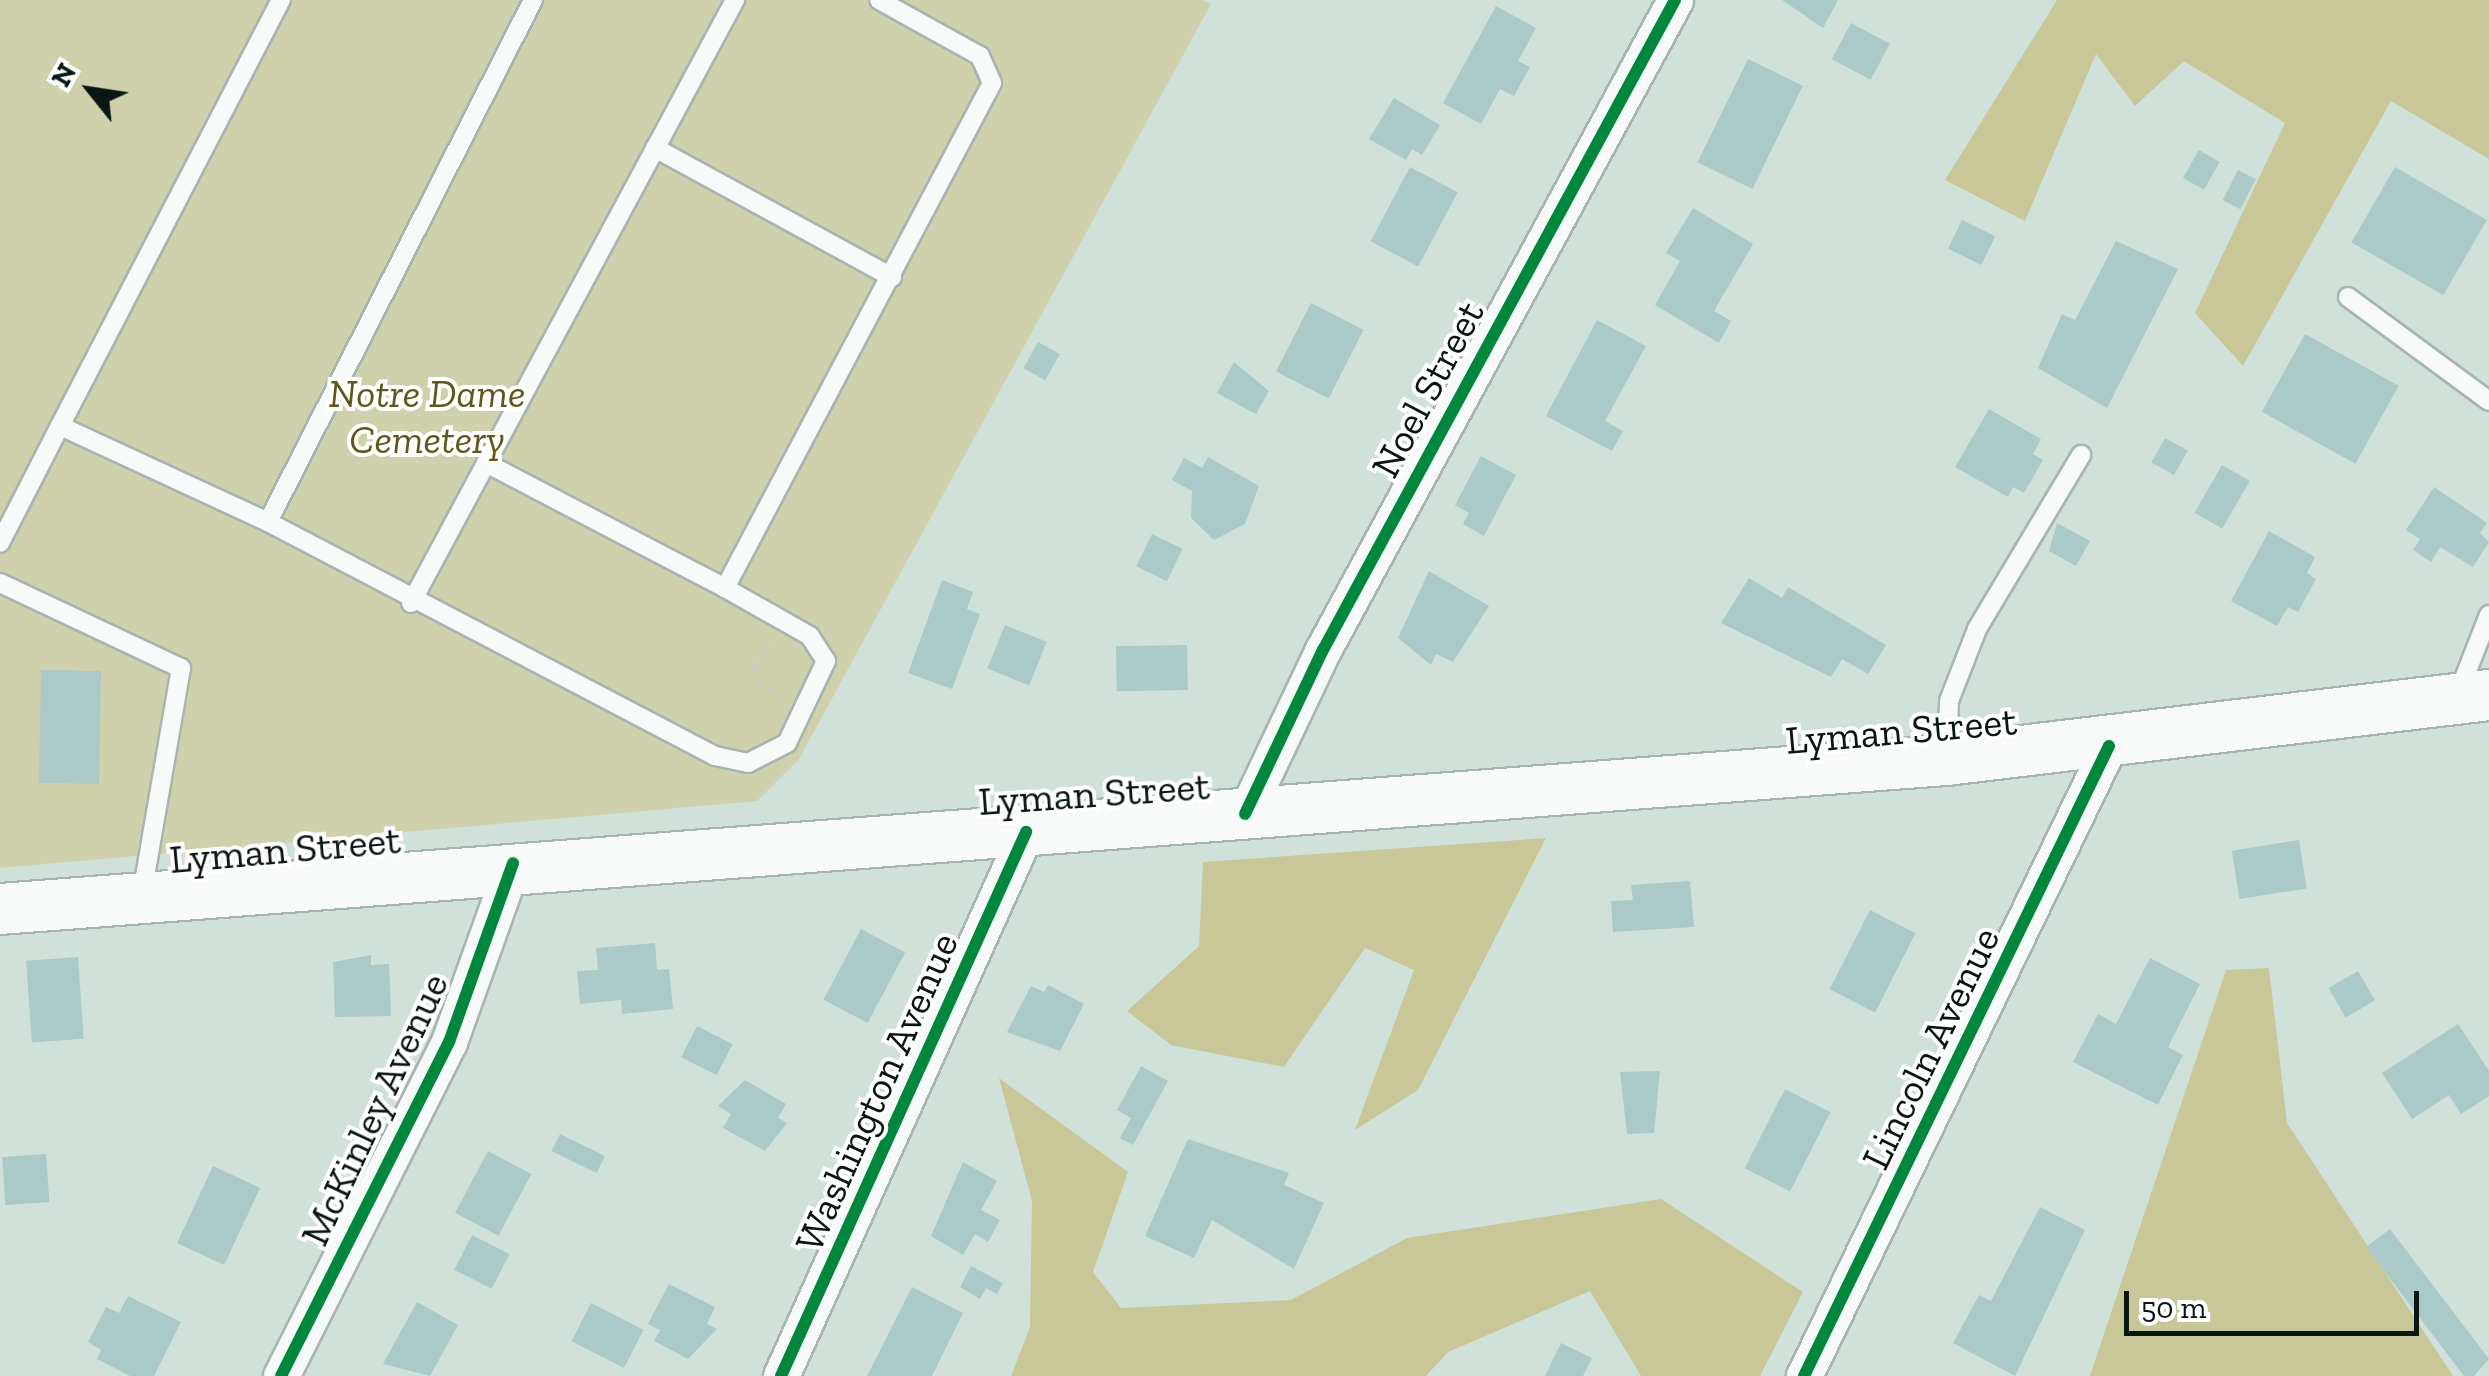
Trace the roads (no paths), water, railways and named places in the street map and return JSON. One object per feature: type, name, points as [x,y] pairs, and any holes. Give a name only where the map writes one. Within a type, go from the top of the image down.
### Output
[{"type":"main road","name":"Lyman Street","points":[[0,908],[514,863],[1026,832],[1946,760],[2109,746],[2473,697]]},
{"type":"street","name":"Noel Street","points":[[1245,814],[1323,650],[1675,0]]},
{"type":"street","name":"Lincoln Avenue","points":[[1804,1376],[2109,746]]},
{"type":"street","name":"Washington Avenue","points":[[781,1376],[1026,832]]},
{"type":"street","name":"McKinley Avenue","points":[[281,1376],[449,1042],[514,863]]},
{"type":"lane","points":[[0,543],[281,0]]},
{"type":"lane","points":[[268,522],[533,0]]},
{"type":"lane","points":[[411,602],[735,0]]},
{"type":"lane","points":[[724,588],[992,83],[980,56],[878,0]]},
{"type":"lane","points":[[655,148],[892,277]]},
{"type":"lane","points":[[2348,297],[2489,401]]},
{"type":"lane","points":[[60,426],[268,522],[411,602],[729,761],[776,755],[806,710],[826,660],[810,636],[486,463]]},
{"type":"lane","points":[[1946,760],[1950,701],[1977,629],[2080,455]]},
{"type":"lane","points":[[0,584],[181,668],[142,894]]},
{"type":"lane","points":[[2473,697],[2489,614]]},
{"type":"park label","name":"Notre Dame Cemetery","points":[[427,416]]}]
